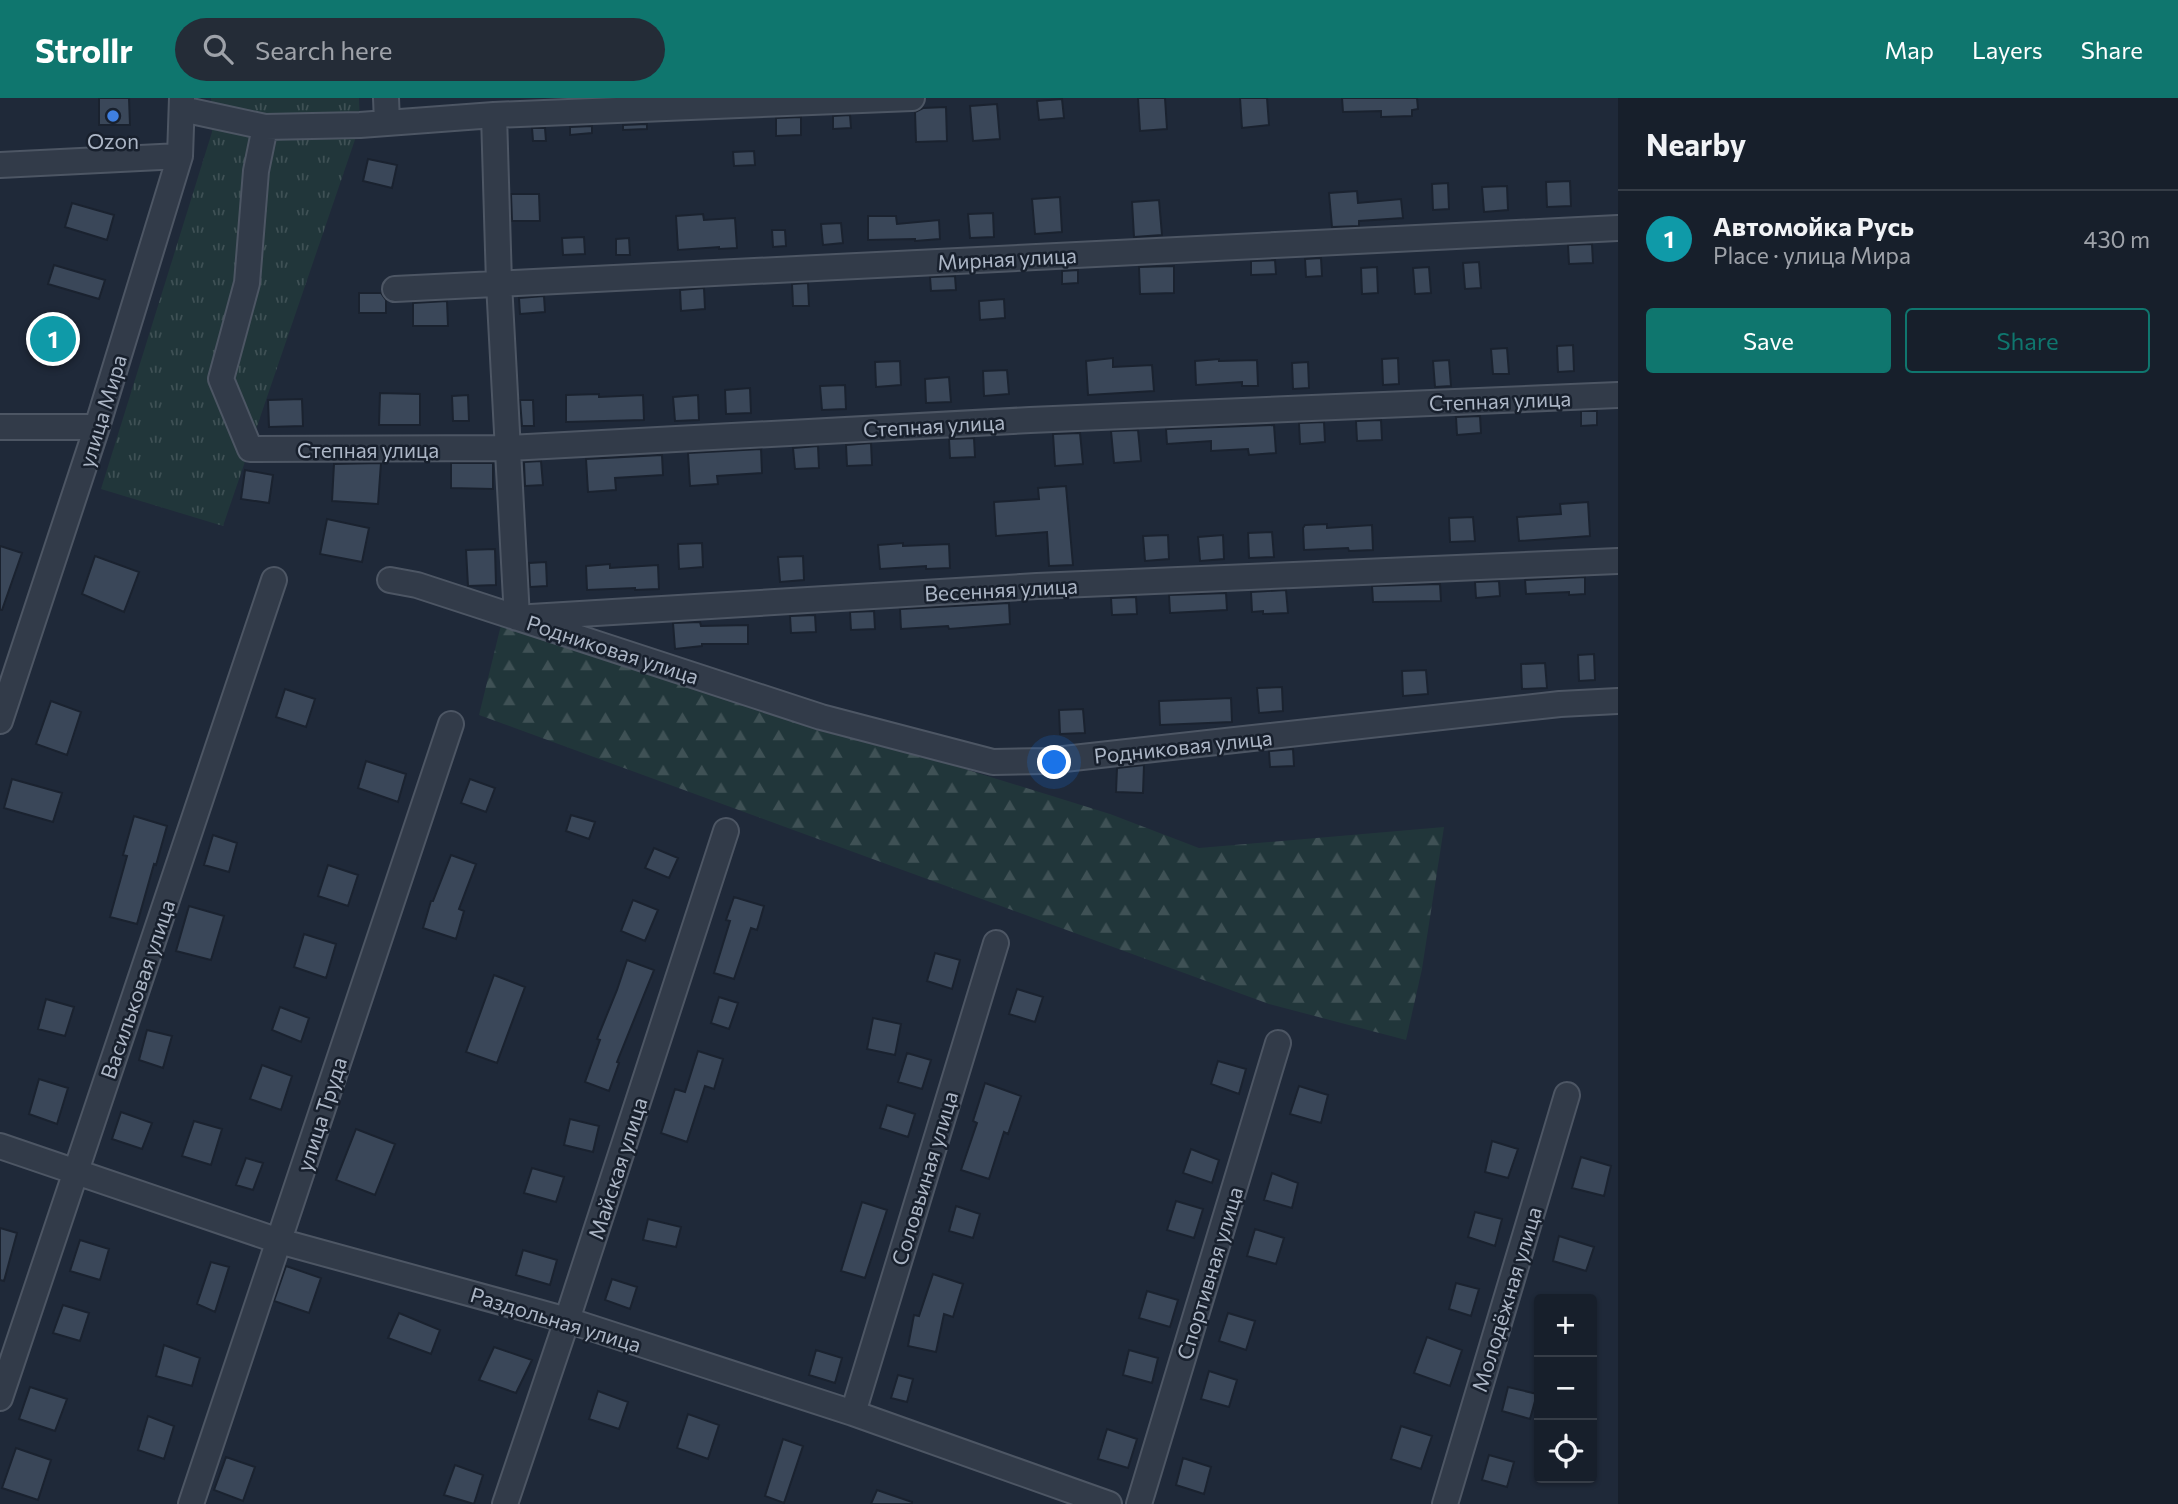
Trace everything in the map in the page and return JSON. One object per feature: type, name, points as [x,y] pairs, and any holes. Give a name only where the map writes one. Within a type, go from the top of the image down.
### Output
[{"type":"street","points":[[182,103],[265,127],[360,125],[387,110],[494,115],[912,98]]},
{"type":"street","name":"улица Мира","points":[[0,720],[97,427],[180,156],[182,103]]},
{"type":"street","points":[[494,115],[499,283],[517,618]]},
{"type":"street","name":"Степная улица","points":[[265,127],[256,171],[247,282],[221,379],[250,449],[509,448],[1030,420],[1618,395]]},
{"type":"street","points":[[0,165],[180,156]]},
{"type":"street","name":"Мирная улица","points":[[395,289],[1618,228]]},
{"type":"street","points":[[0,427],[97,427]]},
{"type":"street","name":"Весенняя улица","points":[[390,580],[417,585],[517,618],[1037,586],[1618,561]]},
{"type":"street","name":"Васильковая улица","points":[[0,1398],[274,580]]},
{"type":"street","name":"Родниковая улица","points":[[517,618],[821,717],[993,762],[1046,761],[1560,704],[1618,701]]},
{"type":"street","name":"улица Труда","points":[[191,1504],[451,724]]},
{"type":"street","name":"Майская улица","points":[[505,1504],[726,831]]},
{"type":"street","name":"Соловьиная улица","points":[[853,1413],[996,943]]},
{"type":"street","name":"Спортивная улица","points":[[1139,1504],[1278,1042]]},
{"type":"street","name":"Молодёжная улица","points":[[1445,1504],[1567,1095]]},
{"type":"street","name":"Раздольная улица","points":[[0,1146],[279,1241],[567,1320],[853,1413],[1108,1504]]},
{"type":"green space","points":[[211,98],[359,98],[360,125],[223,526],[101,489],[212,132]]},
{"type":"green space","points":[[501,625],[1110,814],[1199,848],[1444,827],[1422,969],[1406,1040],[1269,1004],[479,715]]},
{"type":"building","points":[[99,98],[129,98],[130,125],[99,125]]},
{"type":"building","points":[[1138,98],[1165,98],[1167,129],[1140,131]]},
{"type":"building","points":[[1240,98],[1267,98],[1269,125],[1242,128]]},
{"type":"building","points":[[1342,98],[1417,98],[1418,109],[1412,110],[1412,116],[1381,117],[1381,111],[1343,112]]},
{"type":"building","points":[[1062,99],[1064,118],[1039,120],[1037,101]]},
{"type":"building","points":[[997,104],[1000,139],[973,141],[970,106]]},
{"type":"building","points":[[946,107],[947,141],[916,142],[915,112],[923,108]]},
{"type":"building","points":[[850,115],[851,128],[833,129],[833,116]]},
{"type":"building","points":[[801,117],[801,135],[776,136],[776,118]]},
{"type":"building","points":[[647,124],[647,129],[623,130],[623,125]]},
{"type":"building","points":[[592,126],[592,133],[570,135],[570,127]]},
{"type":"building","points":[[532,128],[545,128],[546,141],[533,141]]},
{"type":"building","points":[[754,151],[755,165],[734,166],[733,152]]},
{"type":"building","points":[[368,159],[397,165],[392,188],[363,181]]},
{"type":"building","points":[[1570,181],[1571,206],[1547,207],[1546,182]]},
{"type":"building","points":[[1448,183],[1449,209],[1433,210],[1432,184]]},
{"type":"building","points":[[1507,186],[1508,210],[1484,212],[1482,187]]},
{"type":"building","points":[[1357,191],[1358,203],[1401,199],[1403,218],[1359,221],[1359,226],[1332,227],[1329,193]]},
{"type":"building","points":[[511,194],[539,194],[540,221],[512,221]]},
{"type":"building","points":[[1060,197],[1062,232],[1035,234],[1032,199]]},
{"type":"building","points":[[1159,200],[1162,235],[1134,237],[1132,202]]},
{"type":"building","points":[[72,203],[114,215],[107,240],[65,227]]},
{"type":"building","points":[[993,213],[994,237],[970,238],[968,214]]},
{"type":"building","points":[[703,214],[704,220],[735,218],[737,248],[678,250],[676,216]]},
{"type":"building","points":[[868,216],[896,216],[897,224],[939,220],[940,239],[868,240]]},
{"type":"building","points":[[841,223],[843,243],[823,245],[821,224]]},
{"type":"building","points":[[772,230],[785,230],[786,246],[773,247]]},
{"type":"building","points":[[584,237],[585,254],[563,255],[562,238]]},
{"type":"building","points":[[629,238],[630,255],[616,255],[616,239]]},
{"type":"building","points":[[1592,244],[1593,263],[1569,264],[1568,245]]},
{"type":"building","points":[[1321,258],[1322,276],[1306,277],[1305,259]]},
{"type":"building","points":[[1275,260],[1276,274],[1251,275],[1251,261]]},
{"type":"building","points":[[1479,262],[1481,288],[1465,289],[1463,263]]},
{"type":"building","points":[[54,265],[105,280],[99,299],[48,284]]},
{"type":"building","points":[[1174,266],[1174,293],[1140,294],[1139,267]]},
{"type":"building","points":[[1377,267],[1378,293],[1362,294],[1361,268]]},
{"type":"building","points":[[1429,267],[1431,293],[1415,294],[1413,268]]},
{"type":"building","points":[[1078,270],[1078,283],[1062,284],[1062,271]]},
{"type":"building","points":[[955,276],[956,290],[931,291],[930,277]]},
{"type":"building","points":[[808,283],[809,306],[793,306],[792,284]]},
{"type":"building","points":[[704,288],[705,309],[681,311],[680,290]]},
{"type":"building","points":[[359,293],[381,293],[386,300],[386,313],[359,313]]},
{"type":"building","points":[[544,296],[545,312],[520,314],[519,298]]},
{"type":"building","points":[[1004,299],[1005,318],[980,320],[979,301]]},
{"type":"building","points":[[447,301],[448,326],[413,326],[413,303]]},
{"type":"building","points":[[45,313],[75,323],[60,365],[31,355]]},
{"type":"building","points":[[1573,345],[1574,371],[1558,372],[1557,346]]},
{"type":"building","points":[[1507,348],[1509,374],[1493,374],[1491,349]]},
{"type":"building","points":[[1113,358],[1113,367],[1152,365],[1154,391],[1088,395],[1086,361]]},
{"type":"building","points":[[1398,358],[1399,384],[1383,385],[1382,359]]},
{"type":"building","points":[[1257,360],[1258,386],[1242,386],[1242,382],[1196,385],[1195,361]]},
{"type":"building","points":[[1449,360],[1451,386],[1435,387],[1433,361]]},
{"type":"building","points":[[900,361],[901,385],[876,387],[875,362]]},
{"type":"building","points":[[1308,362],[1309,388],[1293,389],[1292,363]]},
{"type":"building","points":[[1007,370],[1009,394],[984,396],[983,371]]},
{"type":"building","points":[[949,377],[951,402],[926,403],[925,379]]},
{"type":"building","points":[[845,385],[846,409],[822,410],[820,386]]},
{"type":"building","points":[[750,388],[751,413],[726,414],[725,390]]},
{"type":"building","points":[[380,393],[420,394],[420,425],[379,425]]},
{"type":"building","points":[[599,394],[599,397],[643,395],[644,420],[566,422],[566,395]]},
{"type":"building","points":[[468,395],[469,421],[453,421],[452,396]]},
{"type":"building","points":[[698,395],[699,420],[675,421],[673,397]]},
{"type":"building","points":[[302,399],[303,426],[269,427],[268,400]]},
{"type":"building","points":[[520,400],[533,400],[534,426],[522,426]]},
{"type":"building","points":[[1581,411],[1597,411],[1597,425],[1581,426]]},
{"type":"building","points":[[1480,416],[1481,433],[1457,435],[1456,417]]},
{"type":"building","points":[[1381,420],[1382,440],[1357,441],[1356,421]]},
{"type":"building","points":[[1324,422],[1325,442],[1300,444],[1299,423]]},
{"type":"building","points":[[1274,425],[1276,453],[1249,455],[1248,449],[1211,451],[1211,441],[1167,444],[1166,429]]},
{"type":"building","points":[[1138,430],[1141,461],[1114,463],[1111,431]]},
{"type":"building","points":[[1080,433],[1083,464],[1055,466],[1053,434]]},
{"type":"building","points":[[974,438],[975,457],[950,458],[949,439]]},
{"type":"building","points":[[871,443],[872,465],[847,466],[846,445]]},
{"type":"building","points":[[818,446],[819,468],[795,469],[793,448]]},
{"type":"building","points":[[761,449],[762,473],[717,476],[718,484],[690,486],[688,453]]},
{"type":"building","points":[[662,455],[663,475],[615,478],[616,490],[588,492],[586,459]]},
{"type":"building","points":[[541,461],[543,485],[525,486],[524,462]]},
{"type":"building","points":[[381,463],[378,504],[332,501],[334,464]]},
{"type":"building","points":[[451,463],[493,463],[493,489],[451,488]]},
{"type":"building","points":[[245,470],[273,475],[269,503],[241,499]]},
{"type":"building","points":[[1066,486],[1073,565],[1049,566],[1047,532],[996,536],[994,502],[1039,499],[1038,488]]},
{"type":"building","points":[[1588,502],[1590,536],[1519,541],[1517,517],[1561,514],[1560,504]]},
{"type":"building","points":[[1473,517],[1475,541],[1450,542],[1449,518]]},
{"type":"building","points":[[327,519],[369,528],[362,562],[320,554]]},
{"type":"building","points":[[1327,524],[1327,528],[1372,525],[1373,550],[1304,550],[1305,525]]},
{"type":"building","points":[[1272,532],[1274,557],[1249,558],[1248,533]]},
{"type":"building","points":[[1168,535],[1169,559],[1145,561],[1143,536]]},
{"type":"building","points":[[1223,535],[1224,559],[1200,561],[1198,537]]},
{"type":"building","points":[[702,543],[703,567],[679,569],[678,544]]},
{"type":"building","points":[[903,543],[903,546],[949,544],[950,568],[926,569],[926,566],[880,569],[878,545]]},
{"type":"building","points":[[0,546],[22,553],[2,610],[0,610]]},
{"type":"building","points":[[495,549],[496,585],[468,586],[466,550]]},
{"type":"building","points":[[95,556],[139,572],[124,612],[82,594]]},
{"type":"building","points":[[803,556],[804,580],[780,582],[778,557]]},
{"type":"building","points":[[546,562],[547,586],[530,587],[529,563]]},
{"type":"building","points":[[610,564],[610,568],[658,565],[659,589],[587,590],[586,566]]},
{"type":"building","points":[[1585,577],[1585,594],[1526,594],[1525,580]]},
{"type":"building","points":[[1499,581],[1500,596],[1476,598],[1475,582]]},
{"type":"building","points":[[1440,584],[1441,601],[1373,602],[1372,586]]},
{"type":"building","points":[[1286,590],[1288,613],[1252,612],[1251,592]]},
{"type":"building","points":[[1226,593],[1227,610],[1170,613],[1169,595]]},
{"type":"building","points":[[1136,597],[1137,614],[1112,615],[1111,598]]},
{"type":"building","points":[[1009,603],[1010,624],[949,629],[948,626],[901,629],[900,609]]},
{"type":"building","points":[[874,611],[875,629],[851,630],[850,612]]},
{"type":"building","points":[[815,615],[816,632],[791,633],[790,616]]},
{"type":"building","points":[[700,622],[701,626],[748,625],[748,644],[702,644],[675,649],[673,623]]},
{"type":"building","points":[[1594,654],[1595,680],[1579,681],[1578,655]]},
{"type":"building","points":[[1545,663],[1547,688],[1522,689],[1521,664]]},
{"type":"building","points":[[1426,670],[1428,694],[1403,696],[1402,671]]},
{"type":"building","points":[[1282,687],[1283,711],[1259,713],[1257,688]]},
{"type":"building","points":[[285,689],[315,699],[306,727],[276,717]]},
{"type":"building","points":[[1231,698],[1232,722],[1160,725],[1159,701]]},
{"type":"building","points":[[51,701],[81,712],[67,755],[36,744]]},
{"type":"building","points":[[1083,709],[1085,733],[1060,734],[1059,710]]},
{"type":"building","points":[[1293,749],[1294,766],[1270,767],[1269,751]]},
{"type":"building","points":[[366,761],[406,774],[398,802],[358,788]]},
{"type":"building","points":[[1144,765],[1143,793],[1116,792],[1117,768]]},
{"type":"building","points":[[12,779],[62,793],[53,822],[4,808]]},
{"type":"building","points":[[470,779],[495,788],[486,812],[461,803]]},
{"type":"building","points":[[571,815],[595,822],[589,839],[566,831]]},
{"type":"building","points":[[134,816],[167,826],[137,924],[110,917],[127,856],[123,855]]},
{"type":"building","points":[[213,835],[237,843],[229,872],[204,865]]},
{"type":"building","points":[[654,848],[678,858],[669,878],[645,868]]},
{"type":"building","points":[[451,855],[476,864],[459,909],[464,911],[456,939],[423,928],[431,901]]},
{"type":"building","points":[[328,865],[358,875],[348,906],[318,896]]},
{"type":"building","points":[[734,897],[764,906],[757,930],[751,928],[734,979],[714,973],[730,921],[726,920]]},
{"type":"building","points":[[633,900],[658,910],[645,941],[621,931]]},
{"type":"building","points":[[189,906],[224,916],[211,960],[176,951]]},
{"type":"building","points":[[304,934],[336,944],[326,978],[294,967]]},
{"type":"building","points":[[935,953],[960,960],[952,989],[927,981]]},
{"type":"building","points":[[627,960],[654,970],[617,1062],[619,1063],[609,1091],[585,1082],[600,1040],[597,1039]]},
{"type":"building","points":[[494,975],[525,987],[497,1063],[466,1052]]},
{"type":"building","points":[[1017,989],[1043,997],[1035,1022],[1009,1014]]},
{"type":"building","points":[[719,997],[738,1003],[729,1029],[711,1023]]},
{"type":"building","points":[[46,999],[74,1007],[65,1036],[38,1029]]},
{"type":"building","points":[[280,1007],[309,1018],[301,1042],[272,1030]]},
{"type":"building","points":[[873,1018],[901,1024],[895,1055],[867,1049]]},
{"type":"building","points":[[147,1030],[172,1036],[163,1068],[139,1060]]},
{"type":"building","points":[[698,1051],[723,1059],[714,1089],[705,1086],[687,1142],[661,1133],[675,1089],[685,1092]]},
{"type":"building","points":[[907,1053],[931,1060],[922,1089],[898,1082]]},
{"type":"building","points":[[1218,1061],[1246,1069],[1239,1094],[1211,1084]]},
{"type":"building","points":[[262,1065],[292,1076],[281,1110],[250,1099]]},
{"type":"building","points":[[39,1079],[68,1088],[57,1124],[29,1114]]},
{"type":"building","points":[[985,1083],[1021,1096],[1008,1134],[1004,1132],[989,1179],[961,1170],[977,1123],[973,1121]]},
{"type":"building","points":[[1299,1086],[1328,1095],[1321,1123],[1290,1114]]},
{"type":"building","points":[[887,1105],[915,1114],[908,1137],[880,1128]]},
{"type":"building","points":[[121,1112],[152,1123],[142,1149],[112,1139]]},
{"type":"building","points":[[570,1119],[599,1126],[593,1152],[564,1145]]},
{"type":"building","points":[[194,1121],[222,1129],[211,1165],[182,1156]]},
{"type":"building","points":[[356,1129],[395,1144],[375,1195],[336,1180]]},
{"type":"building","points":[[1492,1141],[1518,1149],[1508,1178],[1485,1172]]},
{"type":"building","points":[[1191,1149],[1219,1160],[1212,1183],[1183,1173]]},
{"type":"building","points":[[1581,1157],[1611,1166],[1604,1196],[1572,1188]]},
{"type":"building","points":[[246,1158],[263,1163],[253,1190],[236,1185]]},
{"type":"building","points":[[532,1168],[564,1177],[556,1202],[524,1193]]},
{"type":"building","points":[[1272,1173],[1298,1183],[1292,1208],[1264,1200]]},
{"type":"building","points":[[1176,1201],[1203,1209],[1194,1238],[1167,1230]]},
{"type":"building","points":[[862,1202],[887,1210],[865,1278],[841,1271]]},
{"type":"building","points":[[956,1206],[980,1214],[973,1238],[949,1231]]},
{"type":"building","points":[[1475,1212],[1502,1219],[1495,1246],[1468,1237]]},
{"type":"building","points":[[648,1219],[681,1227],[676,1247],[643,1240]]},
{"type":"building","points":[[0,1228],[17,1233],[4,1281],[0,1280]]},
{"type":"building","points":[[1255,1229],[1284,1238],[1276,1264],[1247,1256]]},
{"type":"building","points":[[1559,1236],[1594,1247],[1586,1271],[1553,1261]]},
{"type":"building","points":[[80,1240],[109,1249],[100,1280],[70,1271]]},
{"type":"building","points":[[523,1250],[557,1260],[550,1285],[516,1275]]},
{"type":"building","points":[[211,1262],[229,1267],[215,1312],[197,1304]]},
{"type":"building","points":[[286,1266],[321,1278],[309,1313],[274,1301]]},
{"type":"building","points":[[933,1274],[963,1284],[953,1317],[944,1314],[936,1352],[908,1346],[914,1315],[919,1316]]},
{"type":"building","points":[[612,1279],[637,1287],[630,1309],[605,1300]]},
{"type":"building","points":[[1456,1283],[1479,1289],[1471,1316],[1449,1309]]},
{"type":"building","points":[[1147,1291],[1178,1300],[1170,1327],[1139,1318]]},
{"type":"building","points":[[63,1305],[89,1313],[80,1341],[53,1333]]},
{"type":"building","points":[[399,1313],[440,1330],[431,1354],[388,1338]]},
{"type":"building","points":[[1228,1313],[1255,1321],[1246,1350],[1219,1341]]},
{"type":"building","points":[[1427,1337],[1462,1350],[1450,1386],[1414,1373]]},
{"type":"building","points":[[164,1345],[200,1358],[192,1386],[156,1376]]},
{"type":"building","points":[[494,1347],[532,1360],[516,1393],[479,1380]]},
{"type":"building","points":[[816,1350],[842,1358],[835,1383],[809,1375]]},
{"type":"building","points":[[1129,1350],[1158,1358],[1152,1383],[1123,1375]]},
{"type":"building","points":[[1209,1371],[1237,1380],[1229,1407],[1201,1399]]},
{"type":"building","points":[[898,1375],[913,1379],[907,1402],[891,1398]]},
{"type":"building","points":[[30,1387],[67,1399],[55,1431],[19,1419]]},
{"type":"building","points":[[1508,1387],[1534,1393],[1530,1419],[1502,1411]]},
{"type":"building","points":[[598,1391],[628,1402],[619,1429],[589,1419]]},
{"type":"building","points":[[688,1414],[719,1425],[708,1459],[677,1448]]},
{"type":"building","points":[[148,1416],[174,1426],[164,1459],[138,1450]]},
{"type":"building","points":[[1401,1426],[1432,1436],[1421,1469],[1391,1459]]},
{"type":"building","points":[[1107,1429],[1137,1439],[1128,1468],[1098,1459]]},
{"type":"building","points":[[783,1439],[803,1446],[784,1503],[765,1496]]},
{"type":"building","points":[[16,1448],[51,1460],[38,1500],[2,1488]]},
{"type":"building","points":[[1489,1455],[1514,1462],[1507,1487],[1482,1480]]},
{"type":"building","points":[[226,1457],[255,1467],[243,1501],[214,1490]]},
{"type":"building","points":[[1183,1458],[1211,1467],[1204,1494],[1176,1485]]},
{"type":"building","points":[[455,1465],[483,1475],[474,1504],[444,1495]]},
{"type":"building","points":[[877,1490],[912,1502],[912,1504],[871,1504]]},
{"type":"place","name":"Ozon","points":[[113,116]]},
{"type":"place","name":"Автомойка Русь","points":[[53,339]]}]
